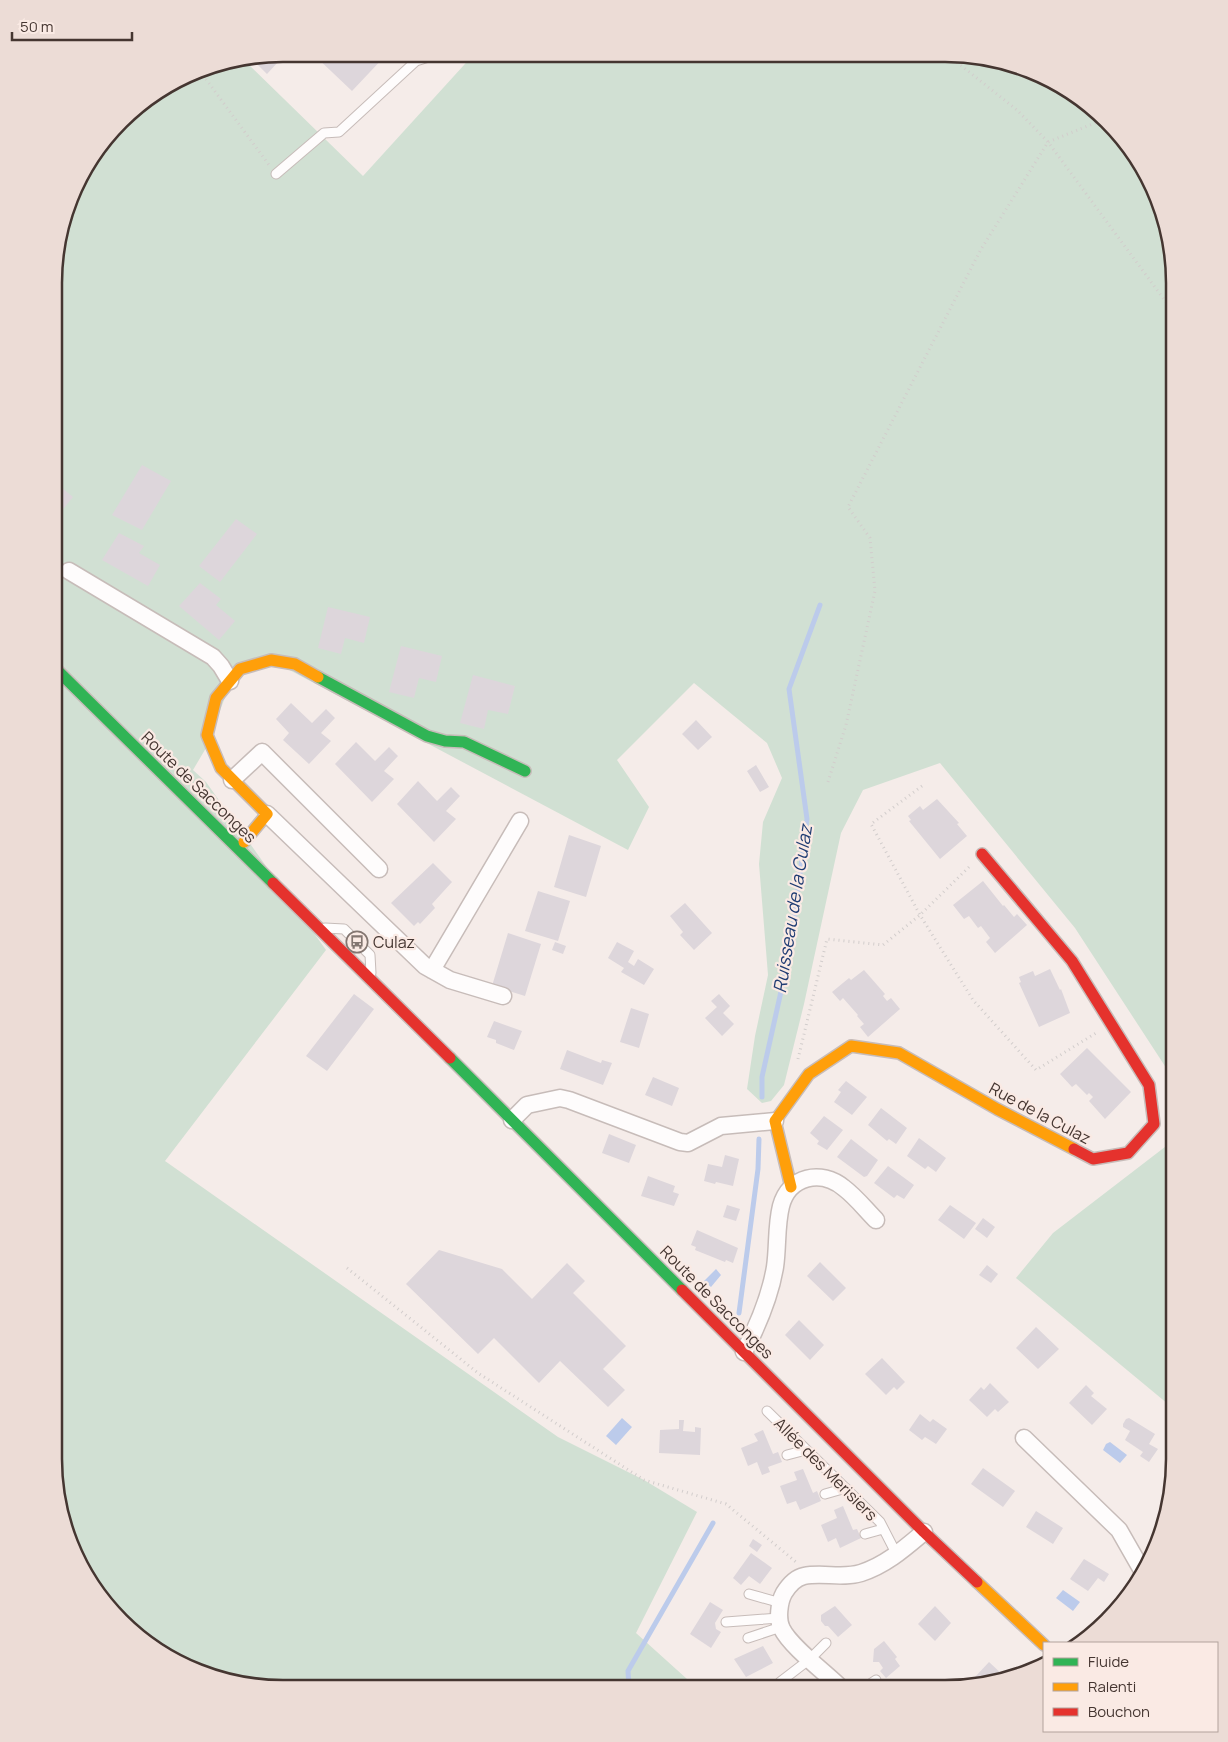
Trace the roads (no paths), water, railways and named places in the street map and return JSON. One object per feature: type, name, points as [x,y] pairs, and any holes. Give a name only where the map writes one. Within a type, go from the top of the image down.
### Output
[{"type":"street","points":[[69,571],[213,657],[230,681]]},
{"type":"street","points":[[503,996],[450,980],[425,966],[232,780],[221,768],[207,735],[216,698],[240,669],[271,660],[295,664],[427,736],[445,741],[464,742],[525,771]]},
{"type":"street","name":"Route de Sacconges","points":[[62,675],[320,928],[924,1532],[1043,1644]]},
{"type":"street","points":[[232,780],[262,752],[380,869]]},
{"type":"street","points":[[244,842],[267,814]]},
{"type":"street","points":[[432,970],[520,821]]},
{"type":"street","name":"Rue de la Culaz","points":[[774,1120],[809,1074],[851,1046],[899,1053],[997,1109],[1093,1159],[1128,1153],[1154,1124],[1149,1085],[1072,961],[982,854]]},
{"type":"street","points":[[512,1120],[527,1105],[560,1098],[680,1142],[688,1143],[721,1126],[774,1120],[791,1187]]},
{"type":"street","points":[[744,1352],[760,1318],[768,1295],[775,1265],[781,1205],[791,1187],[800,1180],[811,1177],[831,1180],[843,1187],[876,1220]]},
{"type":"street","points":[[1024,1438],[1119,1530],[1138,1565]]},
{"type":"street","points":[[832,1680],[788,1638],[780,1616],[783,1595],[790,1584],[798,1578],[812,1575],[851,1575],[877,1566],[897,1555],[924,1532]]},
{"type":"lane","points":[[276,174],[324,133],[339,132],[415,62]]},
{"type":"lane","points":[[320,928],[344,929],[370,955],[371,979]]},
{"type":"lane","name":"Allée des Merisiers","points":[[767,1411],[880,1522],[897,1555]]},
{"type":"lane","points":[[787,1454],[806,1450]]},
{"type":"lane","points":[[825,1494],[846,1488]]},
{"type":"lane","points":[[865,1534],[883,1529]]},
{"type":"lane","points":[[749,1594],[780,1616]]},
{"type":"lane","points":[[726,1622],[780,1616]]},
{"type":"lane","points":[[748,1638],[780,1616]]},
{"type":"lane","points":[[783,1680],[810,1659],[826,1643]]},
{"type":"water","points":[[716,1269],[721,1275],[711,1287],[704,1281]]},
{"type":"water","points":[[622,1418],[632,1427],[616,1445],[606,1436]]},
{"type":"water","points":[[1110,1442],[1127,1455],[1120,1463],[1103,1450],[1106,1444]]},
{"type":"water","points":[[1063,1590],[1080,1602],[1073,1611],[1056,1598]]},
{"type":"waterway","name":"Ruisseau de la Culaz","points":[[762,1097],[762,1077],[790,951],[807,819],[789,689],[820,605]]},
{"type":"waterway","name":"Ruisseau de la Culaz","points":[[739,1313],[758,1169],[759,1139]]},
{"type":"waterway","name":"Ruisseau de la Culaz","points":[[629,1680],[628,1671],[713,1523]]},
{"type":"place","name":"Culaz","points":[[357,942]]}]
